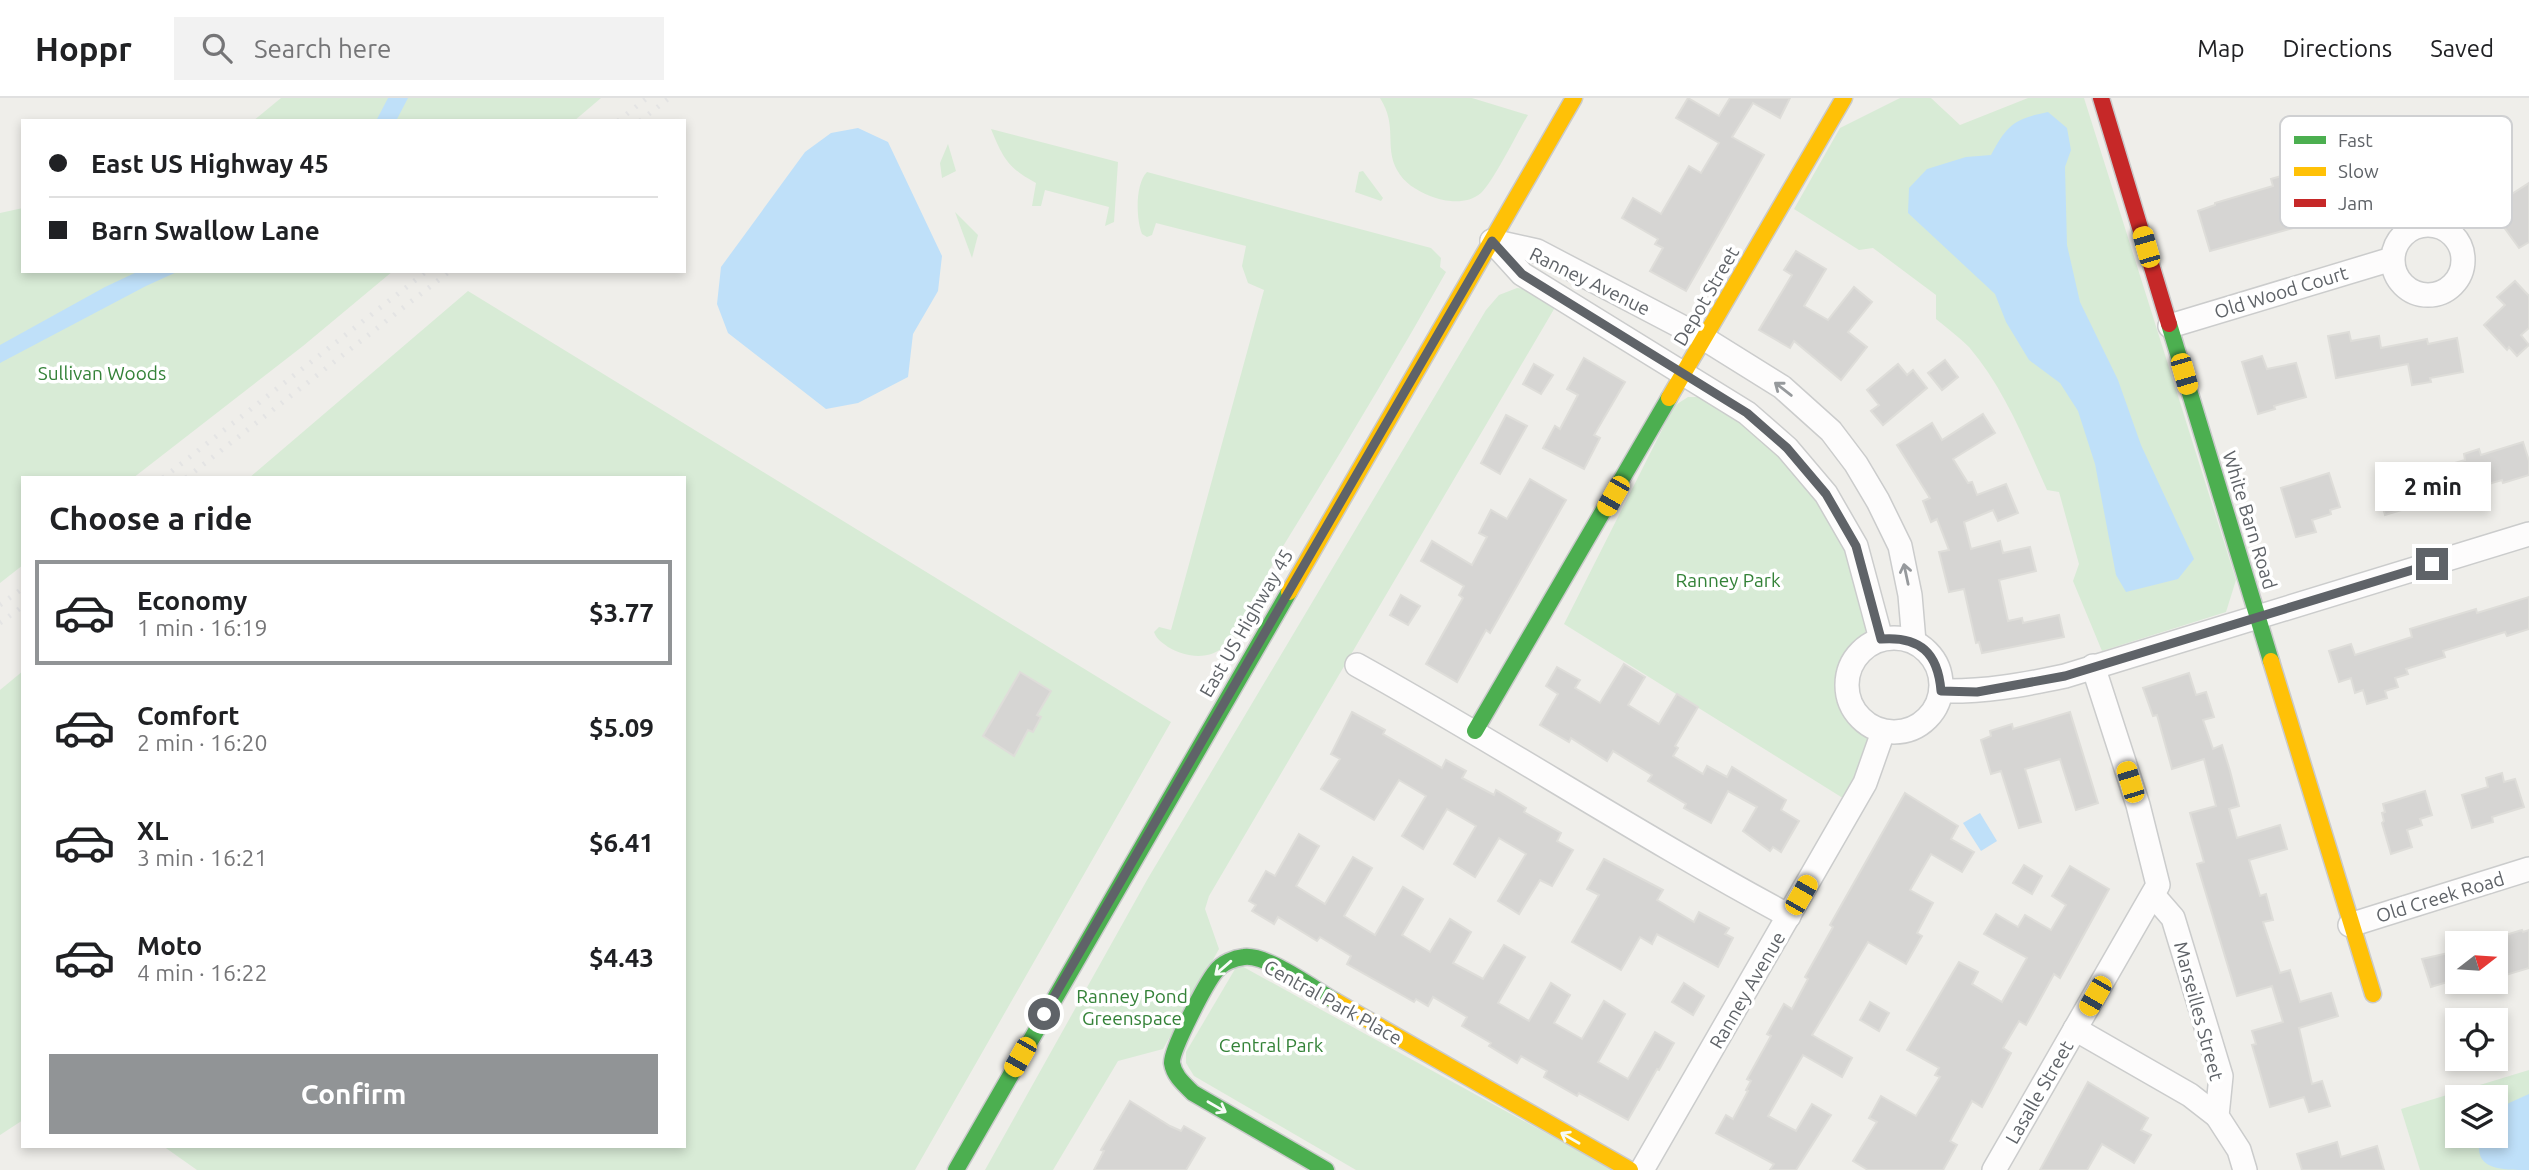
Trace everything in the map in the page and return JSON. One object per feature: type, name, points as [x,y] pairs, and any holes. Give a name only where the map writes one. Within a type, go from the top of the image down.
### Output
[{"type":"street","name":"East US Highway 45","points":[[956,1170],[1574,98]]},
{"type":"street","name":"Depot Street","points":[[1475,731],[1844,98]]},
{"type":"street","name":"White Barn Road","points":[[2101,98],[2373,994]]},
{"type":"street","name":"Ranney Avenue","points":[[1492,241],[1537,251],[1705,339],[1782,387],[1831,432],[1856,464],[1900,545],[1910,595],[1914,642]]},
{"type":"street","name":"Ranney Avenue","points":[[1492,241],[1522,274],[1747,413],[1787,448],[1826,494],[1856,546],[1881,639]]},
{"type":"street","name":"Old Wood Court","points":[[2170,326],[2392,259]]},
{"type":"street","points":[[1941,691],[1977,692],[2023,685],[2529,534]]},
{"type":"street","points":[[1898,638],[1914,642],[1930,654],[1939,671],[1941,691],[1937,706],[1927,719],[1914,729],[1899,733],[1883,732],[1866,725],[1854,712],[1847,695],[1846,677],[1853,660],[1865,647],[1881,639],[1898,638]]},
{"type":"street","points":[[1357,665],[1475,731],[1740,890],[1789,916]]},
{"type":"street","name":"Lasalle Street","points":[[1994,1170],[2158,885],[2155,864],[2093,666]]},
{"type":"street","name":"Ranney Avenue","points":[[1642,1170],[1865,783],[1883,732]]},
{"type":"street","name":"Old Creek Road","points":[[2350,925],[2529,869]]},
{"type":"street","name":"Marseilles Street","points":[[2153,895],[2173,918],[2221,1076],[2217,1116]]},
{"type":"street","name":"Central Park Place","points":[[1325,1170],[1192,1093],[1176,1075],[1172,1061],[1174,1046],[1216,971],[1230,960],[1247,956],[1265,961],[1630,1170]]},
{"type":"street","points":[[2075,1029],[2190,1095],[2217,1116],[2239,1150],[2245,1170]]},
{"type":"green space","points":[[281,98],[601,98],[576,119],[255,119]]},
{"type":"green space","points":[[1380,98],[1472,98],[1528,115],[1499,168],[1481,193],[1463,201],[1449,201],[1420,191],[1400,175],[1393,161],[1390,127]]},
{"type":"green space","points":[[1900,98],[1931,98],[1960,125],[2028,98],[2084,98],[2236,580],[2226,612],[2102,651],[2073,581],[2079,564],[2059,492],[2047,490],[2013,416],[1981,363],[1965,343],[1936,319],[1936,295],[1873,248],[1859,250],[1794,209],[1840,128]]},
{"type":"green space","points":[[991,129],[1118,162],[1114,222],[1105,226],[1109,207],[1045,190],[1041,206],[1032,206],[1036,183],[1008,161]]},
{"type":"green space","points":[[948,144],[956,171],[942,178],[940,163]]},
{"type":"green space","points":[[1363,171],[1383,198],[1381,201],[1355,192],[1359,172]]},
{"type":"green space","points":[[1147,172],[1431,248],[1441,258],[1440,267],[1446,272],[1277,556],[1240,626],[1220,649],[1198,656],[1175,651],[1160,641],[1154,632],[1159,627],[1171,630],[1264,290],[1248,283],[1242,266],[1246,246],[1156,223],[1152,235],[1147,237],[1142,234],[1138,202],[1140,185]]},
{"type":"green space","name":"Sullivan Woods","points":[[21,208],[21,273],[391,273],[303,346],[136,476],[21,476],[21,567],[0,583],[0,213]]},
{"type":"green space","points":[[955,212],[978,235],[972,258]]},
{"type":"green space","name":"Ranney Pond Greenspace","points":[[1517,288],[1535,290],[1557,304],[1209,896],[1205,909],[1219,949],[1163,1049],[1118,1061],[1053,1170],[985,1170],[1147,880],[1486,310],[1499,295]]},
{"type":"green space","points":[[468,291],[1171,722],[915,1170],[197,1170],[166,1148],[686,1148],[686,476],[251,476]]},
{"type":"green space","name":"Ranney Park","points":[[1688,397],[1705,397],[1766,434],[1844,533],[1868,626],[1861,642],[1841,669],[1841,693],[1845,711],[1864,729],[1871,740],[1846,800],[1564,624],[1674,406]]},
{"type":"green space","points":[[21,673],[21,1121],[0,1135],[0,690]]},
{"type":"green space","name":"Central Park","points":[[1238,964],[1613,1170],[1356,1170],[1194,1076],[1186,1063],[1186,1052]]},
{"type":"green space","points":[[2529,1070],[2529,1170],[2420,1170],[2401,1109],[2445,1096],[2445,1148],[2508,1148],[2508,1085],[2480,1085]]},
{"type":"water","points":[[388,98],[408,98],[397,119],[377,119]]},
{"type":"water","points":[[2048,112],[2067,128],[2071,150],[2065,167],[2067,245],[2080,302],[2118,380],[2141,445],[2194,559],[2178,579],[2126,592],[2116,575],[2095,464],[2078,411],[2060,383],[2029,360],[2006,322],[1995,294],[1908,213],[1909,188],[1927,169],[1966,157],[1991,155],[2013,125],[2027,117]]},
{"type":"water","points":[[858,128],[888,142],[942,256],[938,291],[913,334],[908,377],[858,403],[826,409],[728,333],[717,304],[721,267],[805,152],[831,133]]},
{"type":"water","points":[[135,273],[175,273],[0,363],[0,345]]},
{"type":"water","points":[[1980,813],[1997,841],[1981,851],[1963,823]]},
{"type":"water","points":[[2529,1094],[2529,1170],[2491,1166],[2480,1156],[2479,1148],[2508,1148],[2509,1103]]},
{"type":"building","points":[[1688,98],[1719,116],[1730,98],[1790,98],[1780,118],[1753,103],[1732,137],[1764,155],[1686,291],[1650,271],[1663,248],[1655,244],[1658,239],[1622,218],[1633,198],[1661,214],[1689,166],[1701,173],[1719,143],[1676,118]]},
{"type":"building","points":[[2280,176],[2280,228],[2293,228],[2210,251],[2198,211],[2215,203],[2273,186],[2271,179]]},
{"type":"building","points":[[2529,183],[2529,242],[2519,248],[2504,228],[2512,228],[2512,194]]},
{"type":"building","points":[[1796,251],[1826,269],[1804,306],[1828,320],[1854,287],[1872,302],[1848,332],[1867,347],[1841,380],[1794,341],[1790,348],[1759,330],[1792,275],[1784,270]]},
{"type":"building","points":[[2515,281],[2529,296],[2529,328],[2521,335],[2529,345],[2517,356],[2509,347],[2507,350],[2484,325],[2505,305],[2497,297]]},
{"type":"building","points":[[2349,332],[2351,341],[2379,336],[2381,348],[2427,339],[2428,344],[2457,338],[2463,372],[2430,378],[2431,382],[2412,385],[2408,364],[2336,378],[2328,336]]},
{"type":"building","points":[[2262,356],[2267,369],[2296,363],[2306,397],[2274,406],[2275,409],[2258,414],[2242,362]]},
{"type":"building","points":[[1584,358],[1625,382],[1594,435],[1600,438],[1584,469],[1543,448],[1555,426],[1560,429],[1578,395],[1567,389]]},
{"type":"building","points":[[1945,360],[1958,377],[1942,390],[1928,373]]},
{"type":"building","points":[[1534,364],[1553,375],[1541,394],[1523,384]]},
{"type":"building","points":[[1898,364],[1907,375],[1913,370],[1927,388],[1883,425],[1871,411],[1879,405],[1867,390]]},
{"type":"building","points":[[1983,414],[1995,433],[1953,459],[1968,483],[1972,482],[1977,495],[2006,484],[2018,513],[1998,521],[1993,510],[1964,522],[1971,549],[2000,541],[2003,553],[2030,547],[2036,571],[1999,580],[2008,621],[2022,618],[2023,623],[2059,615],[2064,637],[1982,653],[1979,642],[1976,643],[1964,589],[1949,592],[1939,552],[1949,550],[1937,519],[1931,522],[1923,501],[1930,498],[1897,445],[1932,423],[1942,440]]},
{"type":"building","points":[[1506,415],[1527,426],[1500,474],[1481,463]]},
{"type":"building","points":[[2523,442],[2529,461],[2529,475],[2451,495],[2452,499],[2429,506],[2428,502],[2385,515],[2376,484],[2388,480],[2387,478],[2427,466],[2428,471],[2465,460],[2464,454],[2479,449],[2481,455]]},
{"type":"building","points":[[2329,473],[2340,507],[2330,510],[2331,514],[2312,520],[2316,532],[2296,537],[2281,488]]},
{"type":"building","points":[[1530,479],[1566,500],[1490,633],[1486,630],[1457,682],[1426,664],[1463,598],[1459,595],[1464,586],[1421,561],[1432,541],[1472,565],[1487,537],[1479,533],[1491,510],[1507,519]]},
{"type":"building","points":[[1401,595],[1420,606],[1408,625],[1390,615]]},
{"type":"building","points":[[2529,597],[2529,629],[2507,636],[2505,632],[2443,651],[2445,657],[2406,669],[2408,674],[2395,678],[2398,687],[2385,691],[2387,698],[2367,704],[2363,690],[2355,693],[2351,678],[2339,682],[2329,651],[2351,644],[2355,655],[2412,637],[2410,629],[2476,609],[2477,613]]},
{"type":"building","points":[[1624,664],[1645,677],[1628,705],[1659,724],[1677,694],[1698,707],[1675,746],[1678,748],[1673,756],[1703,774],[1707,766],[1727,777],[1732,767],[1786,800],[1781,810],[1799,821],[1781,852],[1773,847],[1770,851],[1743,831],[1757,807],[1728,791],[1711,823],[1684,808],[1686,804],[1648,781],[1652,775],[1613,751],[1607,761],[1571,738],[1569,742],[1540,725],[1558,694],[1546,686],[1557,667],[1580,680],[1575,688],[1600,703]]},
{"type":"building","points":[[1020,672],[1051,691],[1037,715],[1041,717],[1033,732],[1028,730],[1014,756],[983,736]]},
{"type":"building","points":[[2189,673],[2196,695],[2206,692],[2214,717],[2203,720],[2213,749],[2222,745],[2230,771],[2239,806],[2229,809],[2237,838],[2280,825],[2287,849],[2249,860],[2260,896],[2266,894],[2273,920],[2263,922],[2280,973],[2290,970],[2300,1002],[2331,993],[2338,1016],[2299,1028],[2312,1084],[2322,1081],[2330,1106],[2309,1112],[2304,1097],[2270,1107],[2252,1045],[2256,1044],[2252,1031],[2283,1022],[2272,986],[2237,996],[2197,864],[2204,862],[2190,813],[2216,806],[2204,759],[2172,769],[2157,715],[2153,716],[2143,688]]},
{"type":"building","points":[[1352,712],[1385,730],[1383,734],[1442,768],[1446,760],[1466,771],[1462,778],[1494,795],[1496,790],[1526,808],[1524,812],[1561,833],[1557,841],[1573,850],[1552,886],[1540,880],[1519,914],[1498,901],[1526,854],[1499,838],[1475,877],[1454,864],[1476,826],[1447,809],[1423,849],[1402,836],[1426,796],[1399,780],[1374,820],[1321,789],[1340,759],[1331,754]]},
{"type":"building","points":[[2070,712],[2098,803],[2076,810],[2060,759],[2025,769],[2041,822],[2019,828],[2001,771],[1991,774],[1981,740],[1991,736],[1990,731],[2012,724],[2013,729]]},
{"type":"building","points":[[2502,773],[2504,782],[2515,779],[2524,807],[2492,817],[2493,822],[2472,828],[2462,795],[2488,787],[2486,778]]},
{"type":"building","points":[[2425,791],[2432,815],[2420,819],[2422,825],[2407,830],[2412,847],[2391,854],[2382,823],[2382,813],[2385,812],[2383,804]]},
{"type":"building","points":[[1905,793],[1958,826],[1951,839],[1974,852],[1962,872],[1931,854],[1910,890],[1933,903],[1917,933],[1922,936],[1906,964],[1868,942],[1812,1035],[1852,1058],[1842,1077],[1803,1055],[1768,1116],[1796,1131],[1812,1104],[1831,1115],[1796,1170],[1770,1170],[1774,1164],[1716,1133],[1726,1115],[1733,1119],[1748,1091],[1746,1090],[1751,1081],[1747,1079],[1771,1036],[1767,1034],[1784,1004],[1792,1009],[1808,979],[1805,977],[1833,927],[1830,925]]},
{"type":"building","points":[[1299,834],[1319,846],[1296,886],[1325,904],[1353,857],[1372,868],[1344,916],[1375,935],[1403,887],[1423,899],[1402,935],[1430,952],[1450,919],[1471,932],[1453,963],[1483,979],[1504,945],[1525,957],[1498,1003],[1529,1021],[1551,983],[1570,995],[1554,1023],[1582,1039],[1604,1001],[1625,1014],[1598,1062],[1628,1079],[1655,1032],[1674,1043],[1628,1120],[1544,1077],[1547,1071],[1521,1056],[1517,1063],[1489,1046],[1491,1043],[1462,1026],[1467,1017],[1433,997],[1428,1006],[1416,999],[1414,1002],[1347,964],[1351,956],[1320,937],[1317,941],[1278,917],[1274,924],[1252,911],[1256,905],[1249,901],[1266,871],[1275,876]]},
{"type":"building","points":[[1604,859],[1663,890],[1657,900],[1694,922],[1699,912],[1729,928],[1725,934],[1733,938],[1718,967],[1657,934],[1652,944],[1640,937],[1621,970],[1572,942],[1599,895],[1587,889]]},
{"type":"building","points":[[2024,865],[2042,876],[2032,894],[2013,883]]},
{"type":"building","points":[[2070,866],[2109,889],[2060,978],[2054,974],[2026,1025],[2019,1021],[2003,1048],[2011,1053],[1982,1107],[1972,1101],[1950,1141],[1957,1145],[1943,1170],[1868,1170],[1853,1161],[1877,1122],[1869,1118],[1881,1096],[1916,1116],[1940,1077],[1935,1075],[1939,1068],[1907,1050],[1959,962],[1978,972],[1972,984],[2002,1002],[2027,958],[1984,934],[1996,914],[2018,927],[2025,915],[2051,930],[2066,905],[2052,896]]},
{"type":"building","points":[[2529,930],[2529,968],[2508,974],[2508,934]]},
{"type":"building","points":[[2445,954],[2445,983],[2431,987],[2422,959]]},
{"type":"building","points":[[1684,983],[1704,996],[1693,1015],[1672,1002]]},
{"type":"building","points":[[1870,1002],[1889,1013],[1879,1031],[1860,1020]]},
{"type":"building","points":[[2088,1082],[2148,1118],[2141,1130],[2151,1135],[2134,1163],[2102,1144],[2087,1170],[2040,1170]]},
{"type":"building","points":[[1130,1101],[1170,1126],[1181,1131],[1184,1126],[1205,1138],[1186,1170],[1094,1170],[1104,1151],[1101,1150]]},
{"type":"building","points":[[2337,1142],[2341,1157],[2377,1146],[2384,1170],[2302,1170],[2297,1154]]},
{"type":"railway","points":[[621,119],[647,98]]},
{"type":"railway","points":[[643,119],[669,98]]},
{"type":"railway","points":[[166,476],[424,273]]},
{"type":"railway","points":[[189,476],[447,273]]},
{"type":"railway","points":[[0,605],[21,589]]},
{"type":"railway","points":[[0,623],[21,607]]},
{"type":"traffic: fast","points":[[2169,324],[2271,661]]},
{"type":"traffic: fast","points":[[1475,731],[1669,398]]},
{"type":"traffic: fast","points":[[956,1170],[1289,592]]},
{"type":"traffic: fast","points":[[1326,1170],[1193,1093],[1177,1076],[1172,1063],[1183,1031],[1211,978],[1219,968],[1232,960],[1244,957],[1265,961],[1335,1001]]},
{"type":"traffic: slow","points":[[1289,592],[1574,98]]},
{"type":"traffic: slow","points":[[1669,398],[1844,98]]},
{"type":"traffic: slow","points":[[2271,661],[2373,994]]},
{"type":"traffic: slow","points":[[1335,1001],[1630,1170]]},
{"type":"traffic: jam","points":[[2101,98],[2169,324]]},
{"type":"route","points":[[1044,1014],[1492,241],[1522,274],[1747,413],[1787,448],[1826,494],[1856,546],[1881,639],[1898,638],[1914,642],[1930,654],[1939,671],[1941,691],[1977,692],[2065,676],[2432,564]]}]
